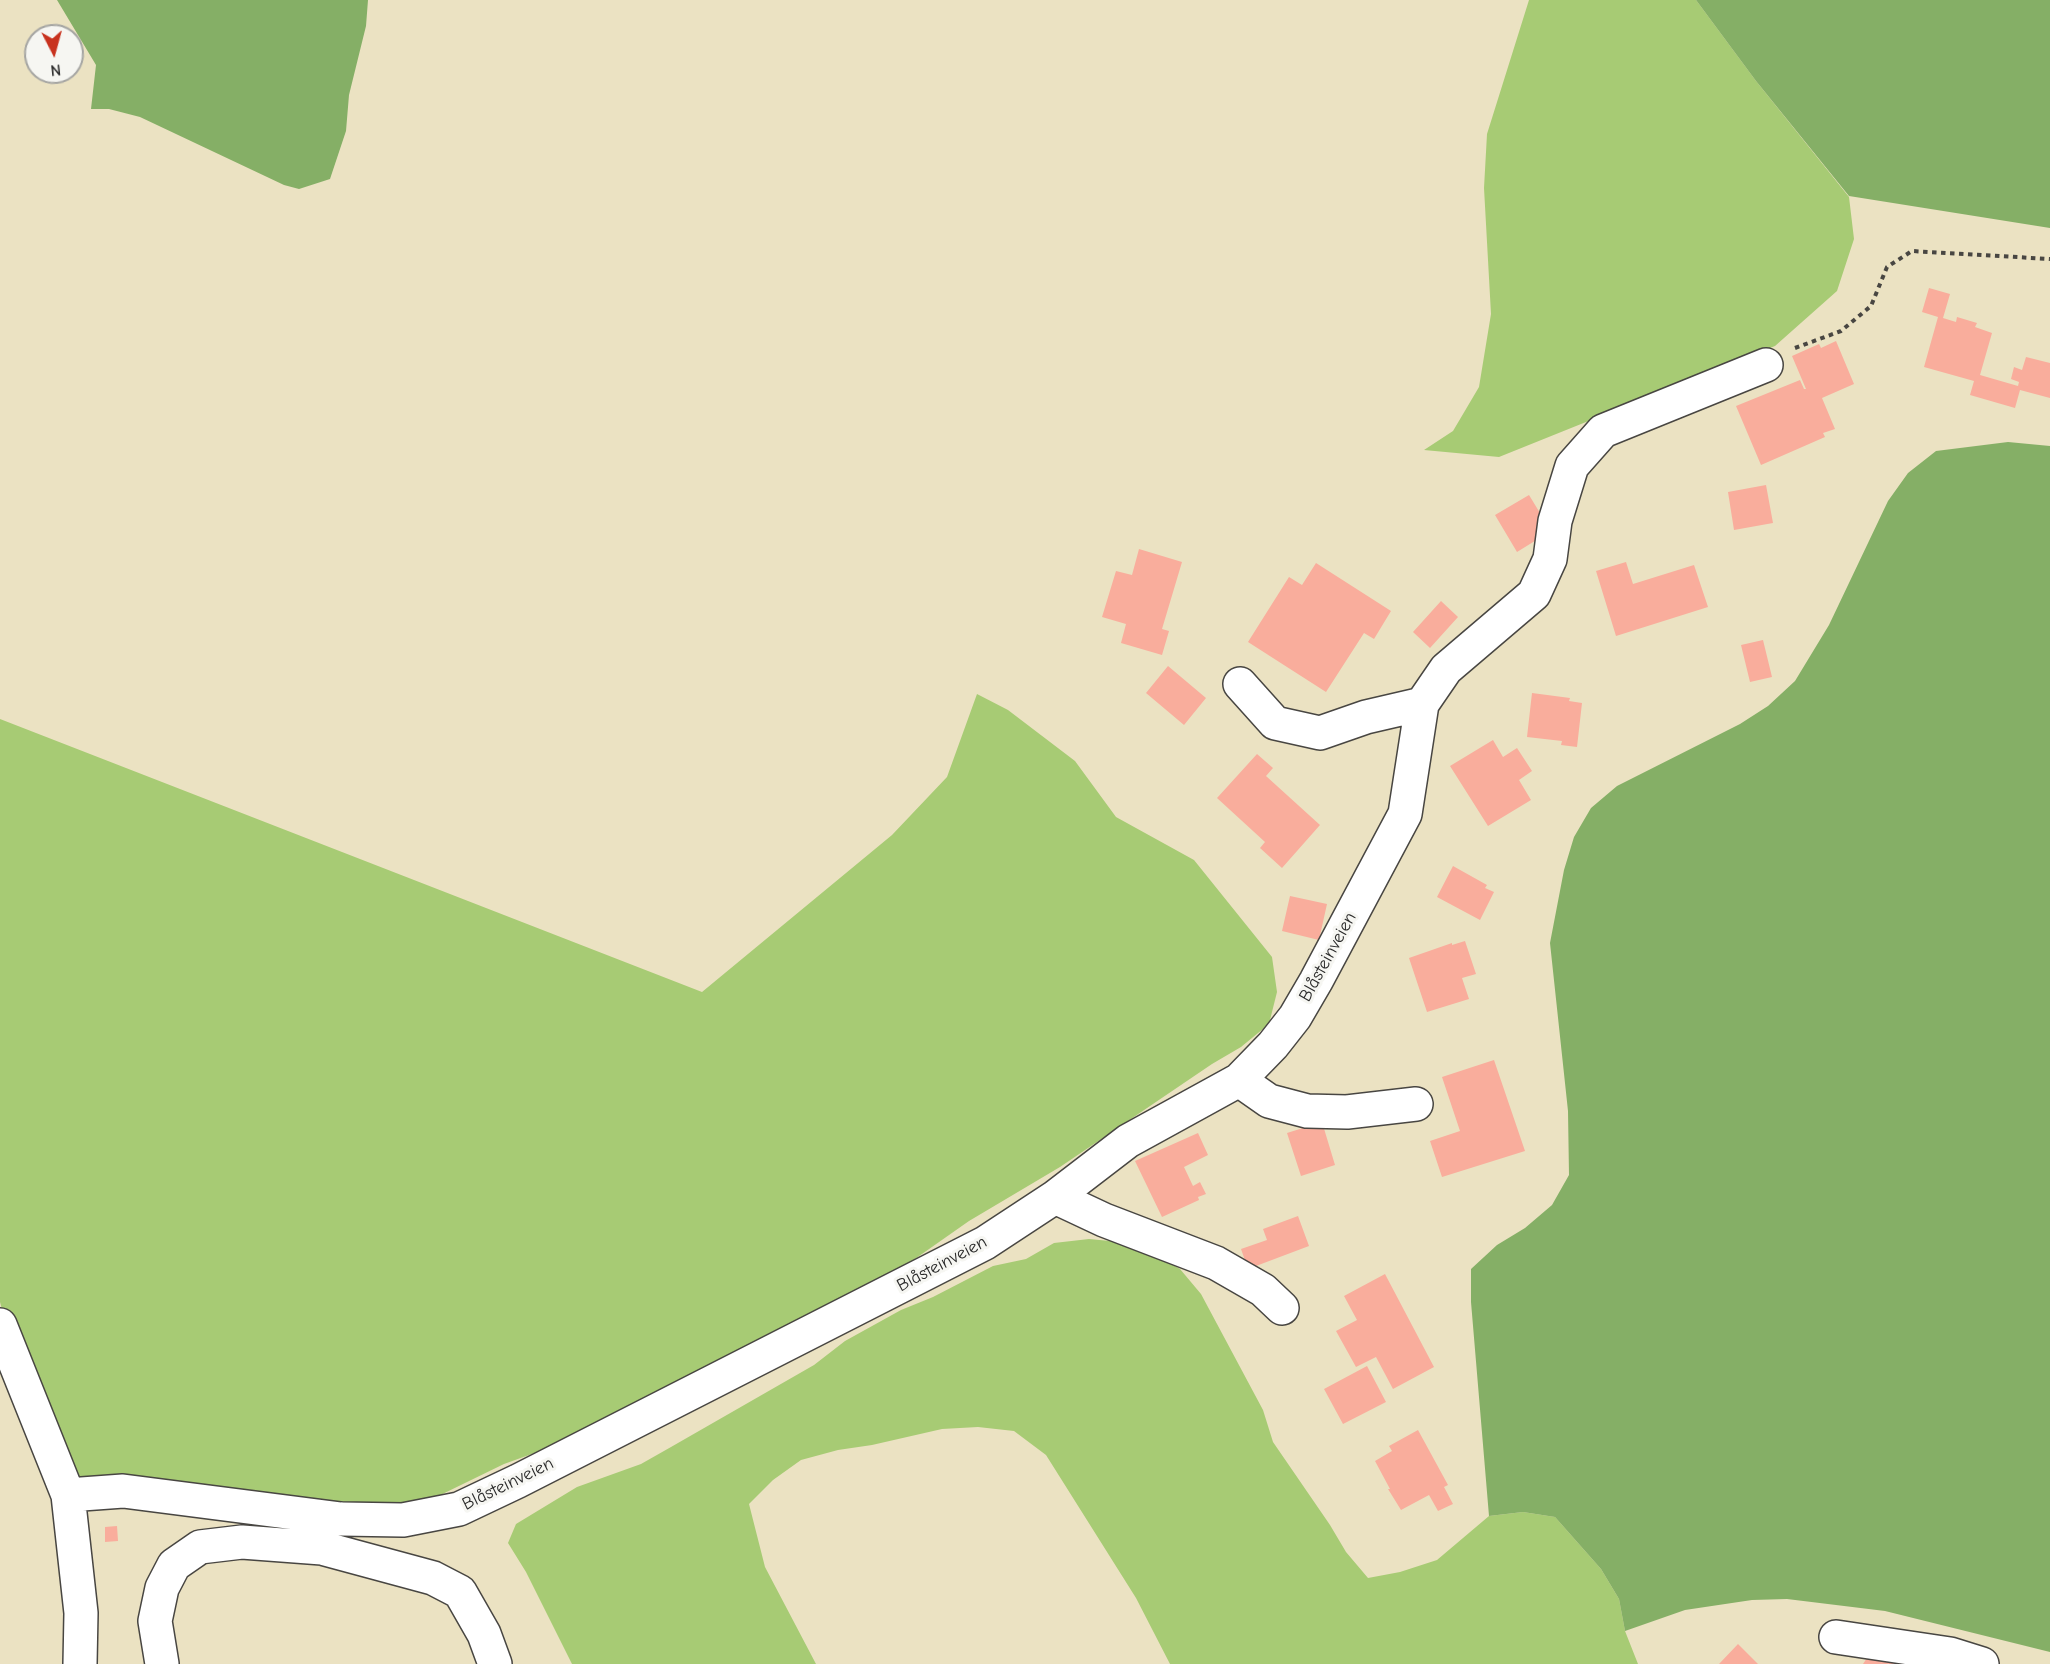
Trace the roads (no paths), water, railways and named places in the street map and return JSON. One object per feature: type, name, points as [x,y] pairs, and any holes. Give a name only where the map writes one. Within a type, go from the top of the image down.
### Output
[{"type":"street","name":"Blåsteinveien","points":[[68,1495],[123,1491],[341,1519],[402,1520],[459,1509],[985,1243],[1055,1197],[1128,1141],[1239,1080],[1274,1045],[1295,1017],[1405,814],[1422,704],[1446,669],[1534,594],[1550,559],[1556,521],[1572,466],[1604,431],[1766,365]]},
{"type":"street","points":[[1240,684],[1275,723],[1320,733],[1366,717],[1422,704]]},
{"type":"street","points":[[1239,1080],[1269,1101],[1307,1111],[1347,1112],[1416,1104]]},
{"type":"street","points":[[1055,1197],[1104,1220],[1216,1263],[1263,1290],[1282,1308]]},
{"type":"street","points":[[0,1324],[68,1495],[81,1613],[80,1664]]},
{"type":"street","points":[[162,1664],[155,1621],[162,1588],[174,1564],[200,1547],[242,1542],[322,1548],[433,1578],[460,1592],[484,1634],[495,1664]]},
{"type":"street","points":[[1836,1637],[1950,1654],[1982,1664]]}]
